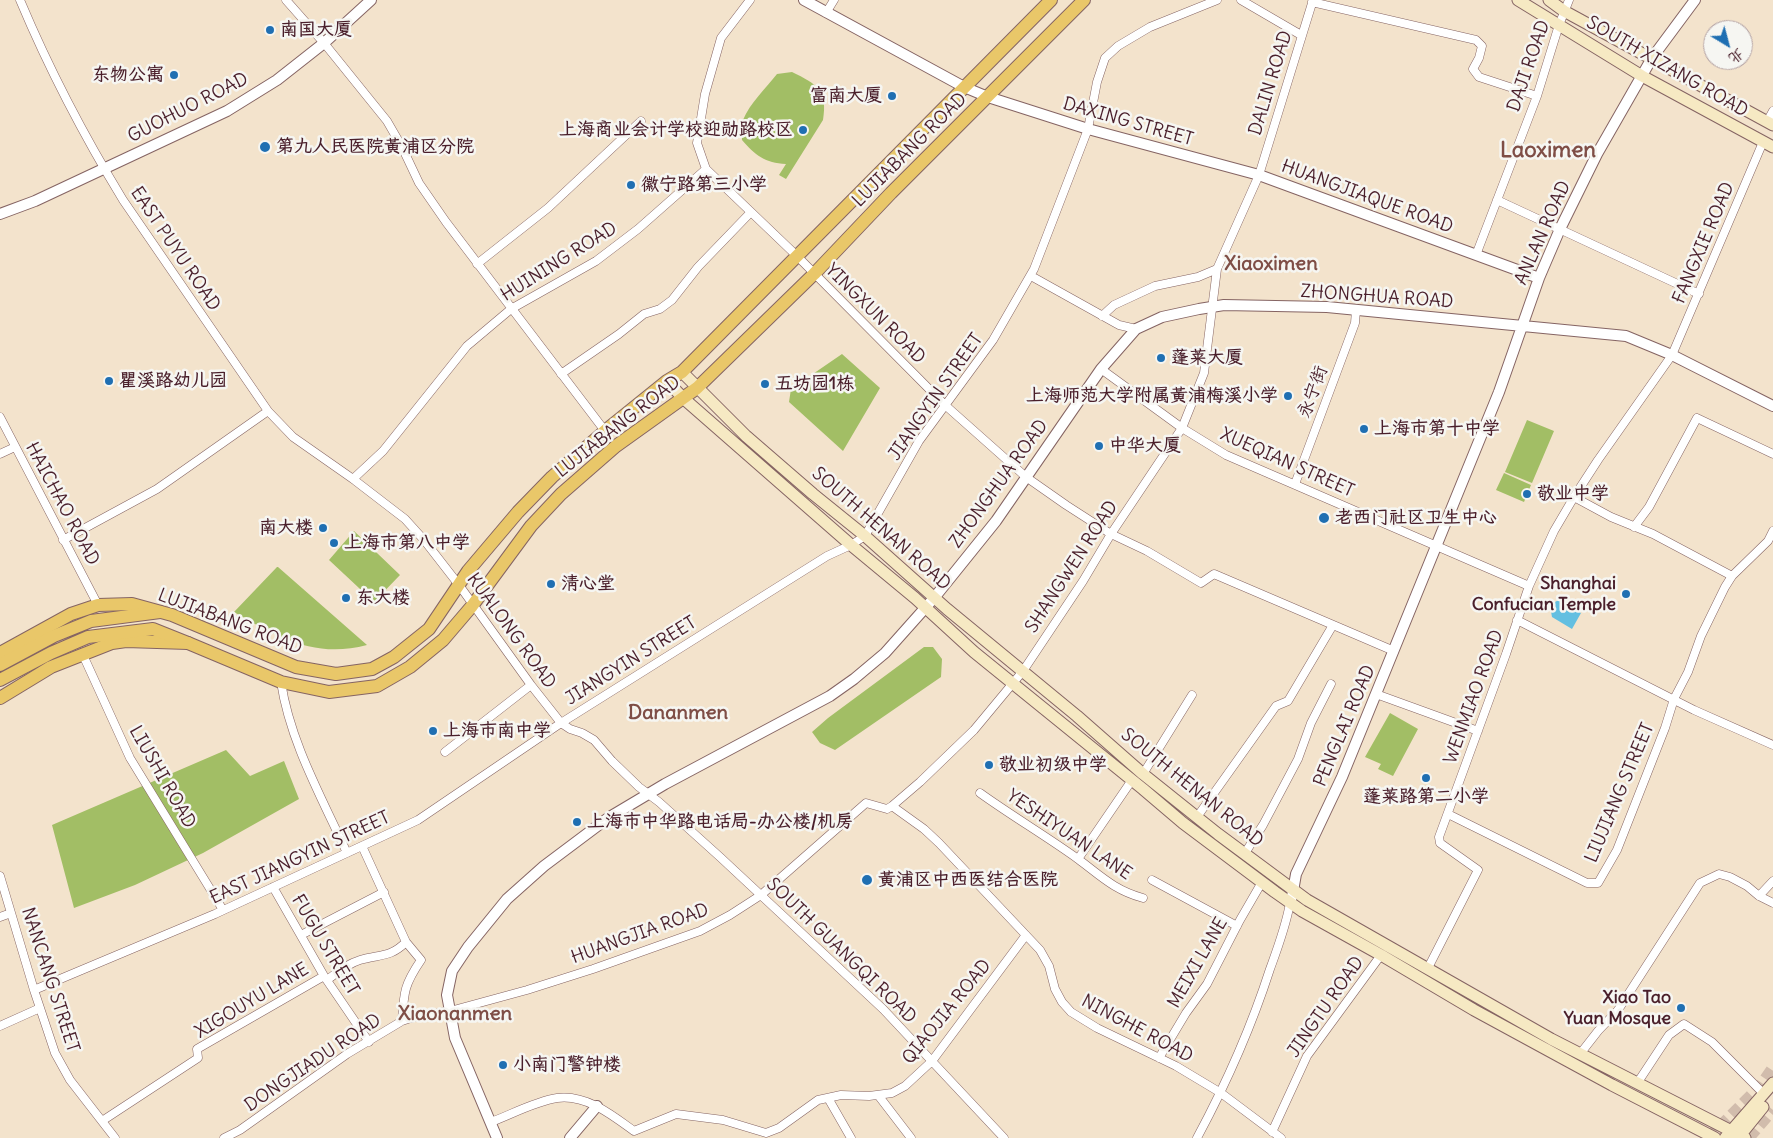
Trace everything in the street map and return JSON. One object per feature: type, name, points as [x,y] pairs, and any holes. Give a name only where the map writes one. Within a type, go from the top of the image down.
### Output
[{"type":"main road","name":"LUJIABANG ROAD","points":[[0,653],[71,614],[98,605],[132,604],[172,615],[296,667],[336,674],[372,669],[394,657],[429,629],[459,585],[518,512],[552,477],[605,431],[667,381],[682,372],[1051,0]]},
{"type":"main road","name":"LUJIABANG ROAD","points":[[0,698],[51,667],[112,643],[126,640],[188,643],[281,682],[330,692],[378,686],[410,667],[443,640],[472,606],[531,526],[561,494],[616,446],[697,388],[814,274],[887,197],[1084,0]]},
{"type":"main road","name":"SOUTH XIZANG ROAD","points":[[1518,0],[1642,76],[1768,145]]},
{"type":"main road","name":"SOUTH XIZANG ROAD","points":[[1549,0],[1564,11],[1770,124]]},
{"type":"main road","name":"SOUTH HENAN ROAD","points":[[682,372],[746,436],[790,475],[865,536],[934,598],[1143,774],[1218,834],[1293,890],[1307,900],[1551,1039],[1638,1082],[1736,1136]]},
{"type":"main road","name":"SOUTH HENAN ROAD","points":[[667,381],[683,398],[974,652],[1204,840],[1290,903],[1332,929],[1488,1017],[1612,1085],[1715,1138]]},
{"type":"main road","points":[[0,665],[54,636],[91,622],[160,612]]},
{"type":"main road","points":[[0,680],[51,653],[88,637],[153,629],[188,643]]},
{"type":"main road","points":[[1736,1136],[1769,1094],[1773,1083]]},
{"type":"street","name":"EAST PUYU ROAD","points":[[20,0],[43,55],[103,168],[268,411],[293,437],[353,479]]},
{"type":"street","points":[[286,0],[387,121],[404,150],[419,183],[446,222],[605,431]]},
{"type":"street","name":"GUOHUO ROAD","points":[[0,214],[35,201],[227,110],[277,80],[324,44],[371,0]]},
{"type":"street","points":[[706,169],[697,143],[704,94],[721,38],[750,0]]},
{"type":"street","name":"DAXING STREET","points":[[804,0],[964,87],[988,97],[1088,129],[1259,175]]},
{"type":"street","points":[[826,13],[834,0]]},
{"type":"street","name":"JIANGYIN STREET","points":[[561,722],[827,556],[851,546],[865,536],[908,460],[945,405],[993,340],[1031,276],[1088,129],[1104,58],[1118,46],[1150,27],[1217,0]]},
{"type":"street","points":[[1241,0],[1301,35]]},
{"type":"street","name":"DAJI ROAD","points":[[1476,255],[1537,96],[1559,25],[1569,0]]},
{"type":"street","name":"ANLAN ROAD","points":[[1523,326],[1539,278],[1560,229],[1597,154],[1652,58],[1695,0]]},
{"type":"street","points":[[1312,1],[1476,40],[1482,46],[1479,58],[1473,69],[1479,77],[1537,96]]},
{"type":"street","name":"DALIN ROAD","points":[[1259,175],[1312,1]]},
{"type":"street","points":[[1770,124],[1773,111]]},
{"type":"street","points":[[478,264],[548,208],[641,121]]},
{"type":"street","name":"FANGXIE ROAD","points":[[1672,355],[1768,145]]},
{"type":"street","name":"YINGXUN ROAD","points":[[706,169],[797,256],[945,405],[1026,477],[1066,506],[1111,534],[1147,551],[1201,583],[1214,574],[1333,625]]},
{"type":"street","name":"HUINING ROAD","points":[[353,479],[383,451],[467,346],[512,308],[596,261],[638,229],[706,169]]},
{"type":"street","name":"HUANGJIAQUE ROAD","points":[[1212,306],[1217,269],[1259,175],[1539,278]]},
{"type":"street","points":[[1497,200],[1699,294]]},
{"type":"street","points":[[562,374],[644,314],[660,309],[672,300],[698,267],[751,212]]},
{"type":"street","points":[[1102,316],[1114,305],[1155,286],[1198,277],[1217,269]]},
{"type":"street","points":[[1031,276],[1119,325],[1136,329]]},
{"type":"street","name":"ZHONGHUA ROAD","points":[[497,1138],[455,1038],[447,995],[452,971],[468,947],[507,899],[544,866],[608,818],[830,696],[885,653],[934,598],[996,521],[1101,369],[1136,329],[1162,317],[1224,305],[1327,307],[1626,336],[1672,355],[1773,406]]},
{"type":"street","name":"SHANGWEN ROAD","points":[[892,806],[974,730],[1023,671],[1182,428],[1204,373],[1212,306]]},
{"type":"street","name":"永宁街","points":[[1295,484],[1355,323],[1356,310]]},
{"type":"street","name":"PENGLAI ROAD","points":[[1197,1138],[1221,1093],[1257,1010],[1287,920],[1296,874],[1342,777],[1499,392],[1523,326]]},
{"type":"street","name":"WENMIAO ROAD","points":[[1428,968],[1478,870],[1440,843],[1439,837],[1529,586],[1554,531],[1574,497],[1672,355]]},
{"type":"street","name":"XUEQIAN STREET","points":[[1101,369],[1182,428],[1226,455],[1529,586]]},
{"type":"street","points":[[64,540],[157,489],[268,411]]},
{"type":"street","name":"HAICHAO ROAD","points":[[0,417],[98,605]]},
{"type":"street","points":[[1634,527],[1649,507],[1697,418],[1773,454]]},
{"type":"street","points":[[0,454],[15,447]]},
{"type":"street","name":"KUALONG ROAD","points":[[353,479],[405,519],[424,540],[459,585],[472,606],[531,686],[561,722],[570,729],[582,732],[594,740],[612,761],[649,794]]},
{"type":"street","points":[[1574,497],[1634,527],[1653,534],[1732,576]]},
{"type":"street","points":[[1674,699],[1690,666],[1701,636],[1732,576],[1770,542],[1773,531]]},
{"type":"street","points":[[1517,620],[1694,710],[1773,744]]},
{"type":"street","points":[[1197,817],[1276,706],[1288,700],[1333,625],[1394,651]]},
{"type":"street","name":"LIUSHI ROAD","points":[[83,655],[130,758],[223,910]]},
{"type":"street","points":[[281,682],[285,706],[297,741],[347,853]]},
{"type":"street","points":[[1245,853],[1263,825],[1298,759],[1311,723],[1331,684]]},
{"type":"street","points":[[445,752],[531,686]]},
{"type":"street","points":[[1376,694],[1478,732]]},
{"type":"street","points":[[1143,774],[1192,695]]},
{"type":"street","name":"LIUJIANG STREET","points":[[1448,814],[1587,883],[1598,883],[1617,850],[1674,699]]},
{"type":"street","name":"EAST JIANGYIN STREET","points":[[34,990],[223,910],[418,820],[561,722]]},
{"type":"street","points":[[1078,859],[1132,780]]},
{"type":"street","name":"YESHIYUAN LANE","points":[[980,793],[1078,859],[1113,887],[1143,898]]},
{"type":"street","name":"SOUTH GUANGQI ROAD","points":[[649,794],[883,1009],[1004,1138]]},
{"type":"street","name":"HUANGJIA ROAD","points":[[450,1011],[527,990],[593,969],[700,931],[761,895],[866,803],[887,809],[892,806]]},
{"type":"street","name":"NINGHE ROAD","points":[[892,806],[924,829],[939,843],[1040,950],[1049,966],[1054,988],[1070,1012],[1097,1028],[1176,1066],[1221,1093],[1281,1138]]},
{"type":"street","points":[[362,846],[406,942],[421,960],[410,977],[404,993],[402,1021]]},
{"type":"street","points":[[1580,1054],[1618,1010],[1700,883],[1719,874],[1730,877],[1773,903]]},
{"type":"street","name":"NANCANG STREET","points":[[0,876],[55,1053],[70,1080],[116,1138]]},
{"type":"street","points":[[1152,880],[1237,926]]},
{"type":"street","points":[[1759,896],[1773,881]]},
{"type":"street","name":"MEIXI LANE","points":[[1159,1058],[1186,1013],[1207,984],[1262,882]]},
{"type":"street","name":"FUGU STREET","points":[[273,887],[326,978],[369,1042]]},
{"type":"street","points":[[300,935],[384,892]]},
{"type":"street","points":[[0,917],[11,913]]},
{"type":"street","name":"QIAOJIA ROAD","points":[[634,1131],[676,1114],[723,1120],[766,1133],[779,1128],[818,1100],[842,1095],[869,1096],[892,1093],[905,1086],[932,1061],[1026,935]]},
{"type":"street","name":"XIGOUYU LANE","points":[[102,1121],[198,1058],[197,1049],[345,966],[361,960],[397,952],[406,942]]},
{"type":"street","name":"JINGTU ROAD","points":[[1272,1132],[1307,1056],[1381,955]]},
{"type":"street","points":[[0,1026],[40,1008]]},
{"type":"street","name":"DONGJIADU ROAD","points":[[224,1138],[240,1130],[347,1054],[402,1021],[450,1011]]},
{"type":"street","points":[[1638,1082],[1668,1035],[1684,1024],[1712,1042],[1769,1094]]},
{"type":"street","points":[[878,1095],[911,1138]]},
{"type":"street","points":[[491,1122],[541,1102],[558,1098],[584,1101],[597,1106],[634,1131],[639,1138]]},
{"type":"street","points":[[828,1098],[851,1138]]},
{"type":"street","points":[[570,1138],[597,1106]]},
{"type":"green space","points":[[792,72],[808,80],[819,90],[824,102],[824,110],[823,120],[786,179],[779,175],[786,164],[766,160],[751,150],[742,140],[742,127],[743,120],[750,108],[777,74]]},
{"type":"green space","points":[[842,354],[880,388],[843,451],[789,402],[791,389]]},
{"type":"green space","points":[[1527,420],[1554,431],[1532,483],[1505,472]]},
{"type":"green space","points":[[1504,473],[1531,485],[1524,502],[1496,490]]},
{"type":"green space","points":[[354,531],[400,575],[374,602],[329,560]]},
{"type":"green space","points":[[277,567],[367,645],[348,649],[313,647],[281,637],[234,612]]},
{"type":"green space","points":[[924,647],[933,647],[942,659],[941,677],[835,750],[820,743],[812,732]]},
{"type":"green space","points":[[1390,713],[1418,729],[1393,776],[1378,769],[1381,764],[1365,757]]},
{"type":"green space","points":[[226,750],[250,776],[284,761],[299,799],[203,853],[135,885],[74,908],[52,825]]},
{"type":"water","points":[[1561,599],[1572,606],[1571,608],[1581,613],[1572,629],[1552,617],[1552,606]]},
{"type":"tunnel","points":[[1708,1138],[1760,1086],[1773,1067]]},
{"type":"tunnel","points":[[1749,1138],[1773,1110]]},
{"type":"place","name":"南国大厦","points":[[270,30]]},
{"type":"place","name":"东物公寓","points":[[174,75]]},
{"type":"place","name":"富南大厦","points":[[892,96]]},
{"type":"place","name":"上海商业会计学校迎勋路校区","points":[[803,130]]},
{"type":"place","name":"第九人民医院黄浦区分院","points":[[265,147]]},
{"type":"place","name":"徽宁路第三小学","points":[[631,185]]},
{"type":"place","name":"蓬莱大厦","points":[[1161,358]]},
{"type":"place","name":"瞿溪路幼儿园","points":[[109,381]]},
{"type":"place","name":"五坊园1栋","points":[[765,384]]},
{"type":"place","name":"上海师范大学附属黄浦梅溪小学","points":[[1288,396]]},
{"type":"place","name":"上海市第十中学","points":[[1364,429]]},
{"type":"place","name":"中华大厦","points":[[1099,446]]},
{"type":"place","name":"敬业中学","points":[[1527,494]]},
{"type":"place","name":"老西门社区卫生中心","points":[[1324,518]]},
{"type":"place","name":"南大楼","points":[[323,528]]},
{"type":"place","name":"上海市第八中学","points":[[334,543]]},
{"type":"place","name":"清心堂","points":[[551,584]]},
{"type":"place","name":"Shanghai Confucian Temple","points":[[1626,594]]},
{"type":"place","name":"东大楼","points":[[346,598]]},
{"type":"place","name":"上海市南中学","points":[[433,731]]},
{"type":"place","name":"敬业初级中学","points":[[989,765]]},
{"type":"place","name":"蓬莱路第二小学","points":[[1426,778]]},
{"type":"place","name":"上海市中华路电话局-办公楼/机房","points":[[577,822]]},
{"type":"place","name":"黄浦区中西医结合医院","points":[[867,880]]},
{"type":"place","name":"Xiao Tao Yuan Mosque","points":[[1681,1008]]},
{"type":"place","name":"小南门警钟楼","points":[[503,1065]]},
{"type":"district","name":"Laoximen","points":[[1548,151]]},
{"type":"district","name":"Xiaoximen","points":[[1271,264]]},
{"type":"district","name":"Dananmen","points":[[678,713]]},
{"type":"district","name":"Xiaonanmen","points":[[455,1014]]}]
